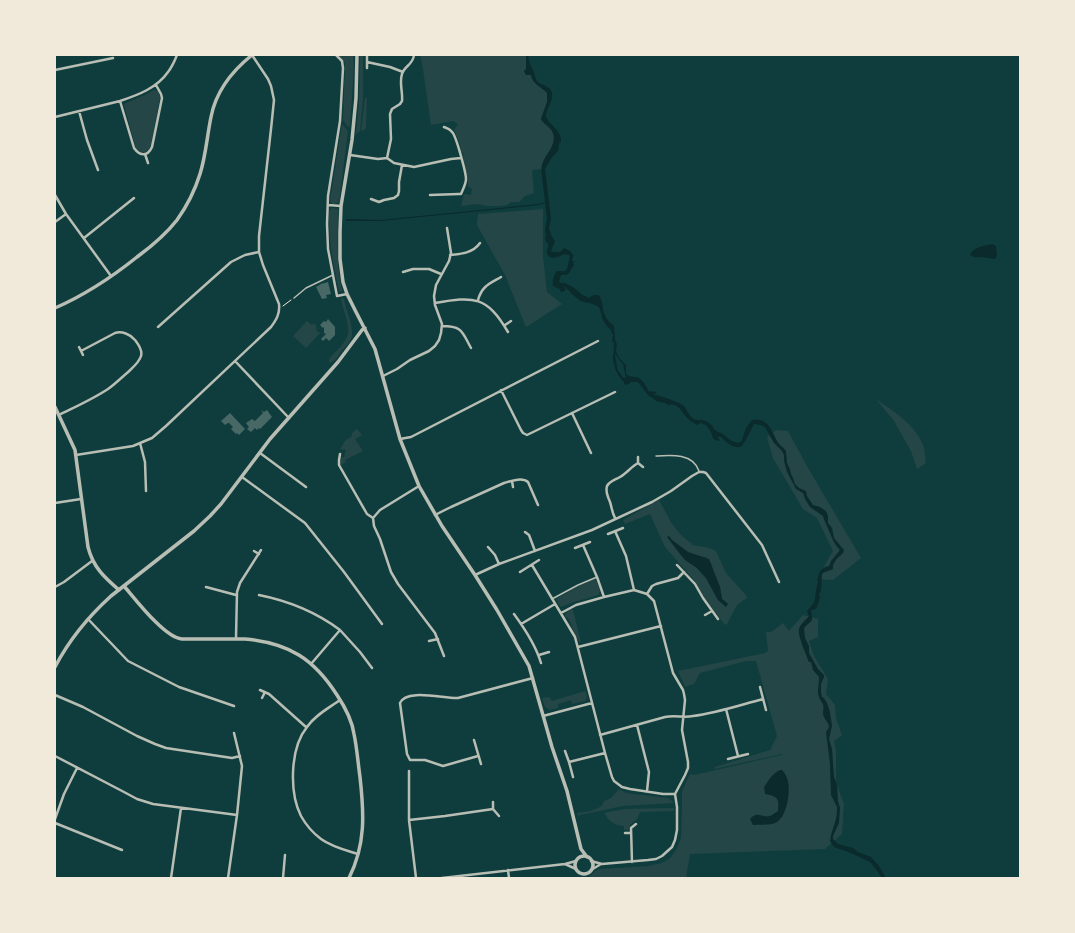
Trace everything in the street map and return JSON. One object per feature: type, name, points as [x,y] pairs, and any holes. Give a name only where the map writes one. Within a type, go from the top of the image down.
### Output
[{"type":"street","points":[[105,55],[106,59]]},
{"type":"street","points":[[55,117],[130,98],[156,85],[168,72],[178,55]]},
{"type":"street","points":[[55,308],[81,296],[111,277],[156,242],[176,221],[193,192],[201,170],[210,117],[219,93],[232,74],[252,55],[268,79],[274,100],[272,129],[259,226],[259,252],[269,282],[277,298],[279,309],[276,322],[157,434],[140,444],[133,446],[75,455]]},
{"type":"street","points":[[336,55],[342,61],[343,68],[340,121],[328,196],[328,250],[338,296],[347,294]]},
{"type":"street","points":[[357,55],[355,116],[341,206],[340,259],[343,282],[347,294],[375,349],[400,439],[419,486],[435,516],[476,575],[527,660],[566,791],[581,849],[591,861],[602,864],[656,859],[672,847],[675,840],[677,830],[675,794],[688,768],[688,762],[682,735],[685,700],[684,694],[673,673],[654,602],[647,594],[634,590],[576,605],[561,613]]},
{"type":"street","points":[[367,55],[367,68]]},
{"type":"street","points":[[387,158],[392,138],[390,114],[392,109],[402,101],[401,80],[403,72],[413,61],[414,55]]},
{"type":"street","points":[[55,70],[113,58]]},
{"type":"street","points":[[367,62],[390,67],[403,72]]},
{"type":"street","points":[[120,101],[134,148],[137,152],[145,154],[152,148],[162,98],[156,85]]},
{"type":"street","points":[[79,111],[87,140],[98,170]]},
{"type":"street","points":[[430,196],[461,194],[466,183],[458,145],[454,134],[451,130],[444,127]]},
{"type":"street","points":[[145,154],[148,163]]},
{"type":"street","points":[[350,155],[378,159],[387,158],[394,163],[416,167],[461,158]]},
{"type":"street","points":[[371,199],[378,202],[396,197],[399,193],[402,165]]},
{"type":"street","points":[[55,195],[66,214],[111,277]]},
{"type":"street","points":[[84,238],[134,198]]},
{"type":"street","points":[[328,205],[341,206]]},
{"type":"street","points":[[55,222],[66,214]]},
{"type":"street","points":[[383,376],[410,360],[431,350],[439,340],[442,326],[435,303],[435,289],[441,274],[449,261],[451,253],[447,228]]},
{"type":"street","points":[[450,255],[472,250],[480,243]]},
{"type":"street","points":[[158,327],[231,262],[245,255],[259,252]]},
{"type":"street","points":[[403,272],[413,269],[429,269],[441,274]]},
{"type":"street","points":[[478,300],[484,287],[501,277]]},
{"type":"street","points":[[435,303],[459,300],[478,300],[494,310],[508,332]]},
{"type":"street","points":[[504,325],[510,322]]},
{"type":"street","points":[[442,326],[452,326],[459,329],[471,348]]},
{"type":"street","points":[[55,667],[69,642],[107,600],[203,523],[221,504],[270,439],[338,362],[365,328]]},
{"type":"street","points":[[59,415],[107,390],[134,367],[141,357],[141,350],[134,339],[130,335],[120,331],[81,351]]},
{"type":"street","points":[[400,439],[411,436],[598,341]]},
{"type":"street","points":[[79,347],[83,355]]},
{"type":"street","points":[[235,360],[288,418]]},
{"type":"street","points":[[501,390],[521,430],[525,434],[529,434],[615,392]]},
{"type":"street","points":[[55,407],[73,445],[88,547],[92,561],[97,569],[119,590]]},
{"type":"street","points":[[572,413],[591,453]]},
{"type":"street","points":[[587,444],[592,442]]},
{"type":"street","points":[[140,444],[145,462],[146,491]]},
{"type":"street","points":[[260,453],[306,487]]},
{"type":"street","points":[[340,454],[339,465],[366,514],[373,518]]},
{"type":"street","points":[[638,458],[638,463]]},
{"type":"street","points":[[615,518],[606,495],[606,486],[610,482],[621,477],[632,466],[638,463]]},
{"type":"street","points":[[638,463],[643,467]]},
{"type":"street","points":[[476,575],[499,564],[592,530],[652,502],[692,476],[699,472],[703,472],[762,545],[779,582]]},
{"type":"street","points":[[242,476],[305,523],[344,572],[382,624]]},
{"type":"street","points":[[435,516],[451,507],[504,483],[512,481],[527,481],[530,484],[538,505]]},
{"type":"street","points":[[512,481],[514,487]]},
{"type":"street","points":[[419,486],[380,510],[373,518],[374,526],[394,578],[438,639],[444,656]]},
{"type":"street","points":[[55,503],[81,499]]},
{"type":"street","points":[[608,534],[623,528]]},
{"type":"street","points":[[615,531],[626,556],[634,590]]},
{"type":"street","points":[[526,532],[529,535],[535,551]]},
{"type":"street","points":[[575,548],[590,542]]},
{"type":"street","points":[[583,545],[604,597]]},
{"type":"street","points":[[488,546],[495,555],[499,564]]},
{"type":"street","points":[[236,638],[236,595],[240,583],[261,550]]},
{"type":"street","points":[[254,551],[259,554]]},
{"type":"street","points":[[520,572],[539,560]]},
{"type":"street","points":[[55,587],[92,561]]},
{"type":"street","points":[[532,565],[575,637],[612,777],[618,784],[630,789],[675,794]]},
{"type":"street","points":[[677,565],[695,584],[718,619]]},
{"type":"street","points":[[647,594],[652,586],[678,578],[684,572]]},
{"type":"street","points":[[124,586],[160,626],[175,638],[236,638],[275,644],[293,652],[311,664],[325,677],[350,718],[360,775],[363,818],[361,843],[356,864],[349,878]]},
{"type":"street","points":[[206,587],[236,595]]},
{"type":"street","points":[[259,596],[277,599],[302,608],[324,619],[340,630],[372,668]]},
{"type":"street","points":[[521,624],[555,604]]},
{"type":"street","points":[[705,615],[712,611]]},
{"type":"street","points":[[514,614],[539,655],[541,664]]},
{"type":"street","points":[[88,620],[128,661],[179,687],[234,706]]},
{"type":"street","points":[[578,647],[661,626]]},
{"type":"street","points":[[311,664],[340,630]]},
{"type":"street","points":[[429,641],[438,639]]},
{"type":"street","points":[[539,655],[549,652]]},
{"type":"street","points":[[478,756],[443,766],[425,760],[410,760],[407,754],[400,703],[403,699],[421,695],[458,698],[533,678]]},
{"type":"street","points":[[760,687],[766,710]]},
{"type":"street","points":[[260,690],[265,692],[306,727]]},
{"type":"street","points":[[262,698],[265,692]]},
{"type":"street","points":[[55,695],[83,707],[137,736],[166,748],[232,758],[240,756]]},
{"type":"street","points":[[600,735],[673,715],[683,717],[693,716],[763,699]]},
{"type":"street","points":[[340,700],[315,718],[306,727],[298,745],[294,763],[294,793],[299,811],[304,820],[322,840],[337,848],[358,854]]},
{"type":"street","points":[[543,716],[592,703]]},
{"type":"street","points":[[726,709],[738,756]]},
{"type":"street","points":[[637,724],[649,772],[647,792]]},
{"type":"street","points":[[228,878],[242,766],[234,733]]},
{"type":"street","points":[[474,740],[481,764]]},
{"type":"street","points":[[565,751],[573,778]]},
{"type":"street","points":[[569,762],[605,753]]},
{"type":"street","points":[[728,759],[748,754]]},
{"type":"street","points":[[55,756],[124,792],[153,804],[237,815]]},
{"type":"street","points":[[55,819],[64,794],[78,768]]},
{"type":"street","points":[[409,772],[409,820],[416,878]]},
{"type":"street","points":[[493,802],[493,809],[498,816]]},
{"type":"street","points":[[171,878],[181,808]]},
{"type":"street","points":[[409,820],[493,809]]},
{"type":"street","points":[[55,823],[122,850]]},
{"type":"street","points":[[632,862],[631,828],[636,824]]},
{"type":"street","points":[[625,832],[631,832]]},
{"type":"street","points":[[581,849],[575,865],[582,878],[591,870],[602,864]]},
{"type":"street","points":[[283,878],[285,855]]},
{"type":"street","points":[[442,878],[564,864],[587,857]]},
{"type":"street","points":[[591,861],[591,870]]},
{"type":"street","points":[[564,864],[582,874],[587,873]]},
{"type":"street","points":[[508,870],[509,878]]},
{"type":"lane","points":[[294,298],[309,286],[333,275]]},
{"type":"lane","points":[[656,456],[673,455],[685,457],[694,462],[698,467],[699,472]]},
{"type":"lane","points":[[552,600],[578,585],[597,577]]},
{"type":"path","points":[[279,309],[294,298]]},
{"type":"shaded area","points":[[339,55],[353,55],[354,67],[350,126],[348,127],[343,120],[345,63]]},
{"type":"shaded area","points":[[360,55],[363,55],[363,98],[360,131],[356,134],[359,101]]},
{"type":"shaded area","points":[[420,55],[526,55],[526,69],[524,71],[526,75],[531,75],[533,81],[547,93],[547,102],[541,119],[551,130],[554,136],[553,145],[544,159],[542,169],[532,170],[534,193],[525,196],[519,202],[511,202],[507,205],[487,206],[478,204],[461,206],[464,194],[471,195],[472,189],[468,186],[463,152],[461,152],[460,144],[454,130],[458,124],[453,121],[431,125]]},
{"type":"shaded area","points":[[526,55],[528,55],[536,80],[549,88],[552,92],[552,99],[546,116],[548,121],[560,135],[561,139],[558,151],[552,157],[545,169],[551,219],[549,228],[555,241],[551,251],[560,252],[564,248],[569,250],[573,255],[572,261],[574,261],[572,264],[574,265],[569,273],[566,275],[561,275],[559,282],[565,283],[589,298],[594,295],[599,296],[608,321],[614,326],[615,340],[617,344],[616,351],[619,358],[626,365],[626,374],[641,379],[649,392],[654,391],[657,393],[652,394],[682,404],[694,419],[707,421],[716,431],[723,434],[731,441],[741,442],[746,428],[752,420],[762,420],[765,422],[771,429],[778,442],[786,451],[787,463],[795,484],[799,488],[806,491],[807,496],[813,505],[826,511],[828,523],[832,528],[834,538],[844,550],[835,562],[833,569],[822,574],[819,601],[816,609],[811,610],[812,620],[804,628],[805,638],[809,646],[809,653],[818,669],[824,675],[821,684],[821,692],[830,712],[832,726],[829,739],[832,749],[834,777],[837,785],[840,808],[839,823],[833,839],[838,844],[853,848],[858,852],[871,857],[879,866],[886,878],[882,878],[870,862],[834,847],[830,841],[836,819],[837,807],[831,795],[830,764],[826,732],[829,725],[824,717],[823,704],[818,694],[819,677],[813,670],[811,662],[809,662],[802,646],[799,636],[799,629],[809,616],[807,611],[815,599],[818,582],[817,580],[822,569],[829,566],[840,550],[833,541],[823,516],[810,507],[803,493],[796,489],[787,472],[782,451],[774,443],[765,427],[754,424],[741,447],[735,447],[721,437],[717,437],[720,440],[719,441],[713,439],[711,431],[706,425],[701,423],[697,425],[686,417],[680,408],[676,406],[670,404],[670,406],[662,402],[658,402],[648,395],[638,382],[631,382],[627,385],[624,384],[613,363],[613,335],[611,330],[604,322],[599,307],[581,301],[565,287],[566,290],[562,292],[560,289],[553,286],[555,274],[557,271],[565,271],[567,269],[570,256],[565,254],[552,258],[548,255],[548,243],[546,243],[545,237],[547,219],[545,203],[539,205],[380,221],[346,221],[346,219],[380,220],[539,204],[545,202],[542,167],[543,161],[552,146],[554,138],[552,131],[541,119],[547,102],[547,93],[533,81],[531,75],[526,75],[524,71],[526,69]],"holes":[[[616,355],[623,364],[626,378],[622,377],[618,371]]]},
{"type":"shaded area","points":[[154,90],[158,91],[160,97],[151,145],[148,151],[141,152],[136,149],[124,105]]},
{"type":"shaded area","points":[[365,98],[367,98],[366,129],[361,131]]},
{"type":"shaded area","points":[[342,124],[348,131],[339,202],[332,204],[330,200]]},
{"type":"shaded area","points":[[332,208],[338,209],[338,260],[341,292],[339,291],[330,241],[329,211]]},
{"type":"shaded area","points":[[543,209],[543,256],[547,292],[562,304],[526,327],[505,275],[477,225],[478,214]]},
{"type":"shaded area","points":[[992,244],[996,246],[997,256],[995,259],[974,257],[970,255],[973,250]]},
{"type":"shaded area","points":[[341,298],[344,299],[352,336],[337,358],[329,363],[329,359],[342,345],[348,334],[348,324]]},
{"type":"shaded area","points":[[307,321],[312,325],[314,323],[317,332],[321,332],[306,348],[293,336]]},
{"type":"shaded area","points":[[876,399],[896,413],[915,431],[923,445],[926,463],[917,469],[911,451],[894,421]]},
{"type":"shaded area","points":[[357,429],[362,435],[355,439],[363,451],[345,460],[346,462],[341,465],[341,458],[344,457],[346,450],[340,449],[345,441],[352,436],[352,433]]},
{"type":"shaded area","points":[[776,430],[788,431],[861,558],[833,580],[817,579],[833,551],[817,518],[803,509],[773,458],[767,437]]},
{"type":"shaded area","points":[[659,500],[672,524],[681,535],[693,545],[716,551],[726,573],[747,598],[737,605],[727,624],[725,625],[693,579],[665,547],[650,514],[625,524],[623,520]],"holes":[[[669,536],[688,552],[697,556],[705,557],[711,563],[713,572],[720,587],[722,599],[728,604],[718,600],[706,578],[697,568],[685,560]]]},
{"type":"shaded area","points":[[669,536],[688,552],[709,559],[720,587],[722,599],[728,604],[726,607],[718,600],[706,578],[697,568],[685,560],[680,554],[667,537]]},
{"type":"shaded area","points":[[595,578],[600,591],[598,595],[561,607],[556,599]]},
{"type":"shaded area","points":[[571,609],[573,610],[581,642],[579,642],[568,618],[565,617],[566,613]]},
{"type":"shaded area","points":[[803,615],[818,619],[818,637],[809,641],[814,656],[828,679],[826,694],[835,705],[836,719],[842,735],[834,741],[836,751],[836,782],[844,804],[842,834],[825,849],[690,854],[686,878],[588,878],[595,871],[600,869],[648,866],[662,863],[670,858],[676,850],[681,838],[682,791],[690,774],[694,775],[782,755],[714,769],[715,767],[770,750],[777,736],[756,661],[746,661],[700,673],[694,684],[685,687],[678,671],[765,653],[768,651],[766,632],[771,632],[783,623],[789,631]]},
{"type":"shaded area","points":[[585,691],[587,697],[585,701],[572,704],[571,700],[558,704],[558,708],[550,710],[545,707],[542,698],[549,697],[552,701]]},
{"type":"shaded area","points":[[782,770],[786,776],[789,788],[788,801],[784,814],[781,819],[775,823],[753,825],[750,819],[753,816],[769,816],[778,811],[777,798],[765,794],[764,787],[773,775]]},
{"type":"shaded area","points":[[619,789],[626,793],[668,798],[674,803],[623,806],[578,816],[577,813],[591,811],[602,806],[604,801],[611,798]]},
{"type":"shaded area","points":[[674,808],[674,811],[640,812],[637,819],[630,825],[628,830],[624,830],[624,826],[617,825],[612,822],[604,813],[624,809]]},
{"type":"building","points":[[328,282],[331,294],[326,295],[327,298],[322,299],[316,287]]},
{"type":"building","points":[[328,319],[335,327],[335,335],[329,341],[326,338],[323,341],[321,339],[326,334],[324,333],[324,327],[323,328],[320,325]]},
{"type":"building","points":[[261,410],[264,412],[267,410],[272,417],[260,429],[259,428],[257,430],[255,428],[251,432],[247,429],[249,427],[246,423],[252,419],[255,421],[263,413]]},
{"type":"building","points":[[230,413],[245,429],[239,435],[231,429],[233,427],[229,423],[225,425],[221,421]]}]
